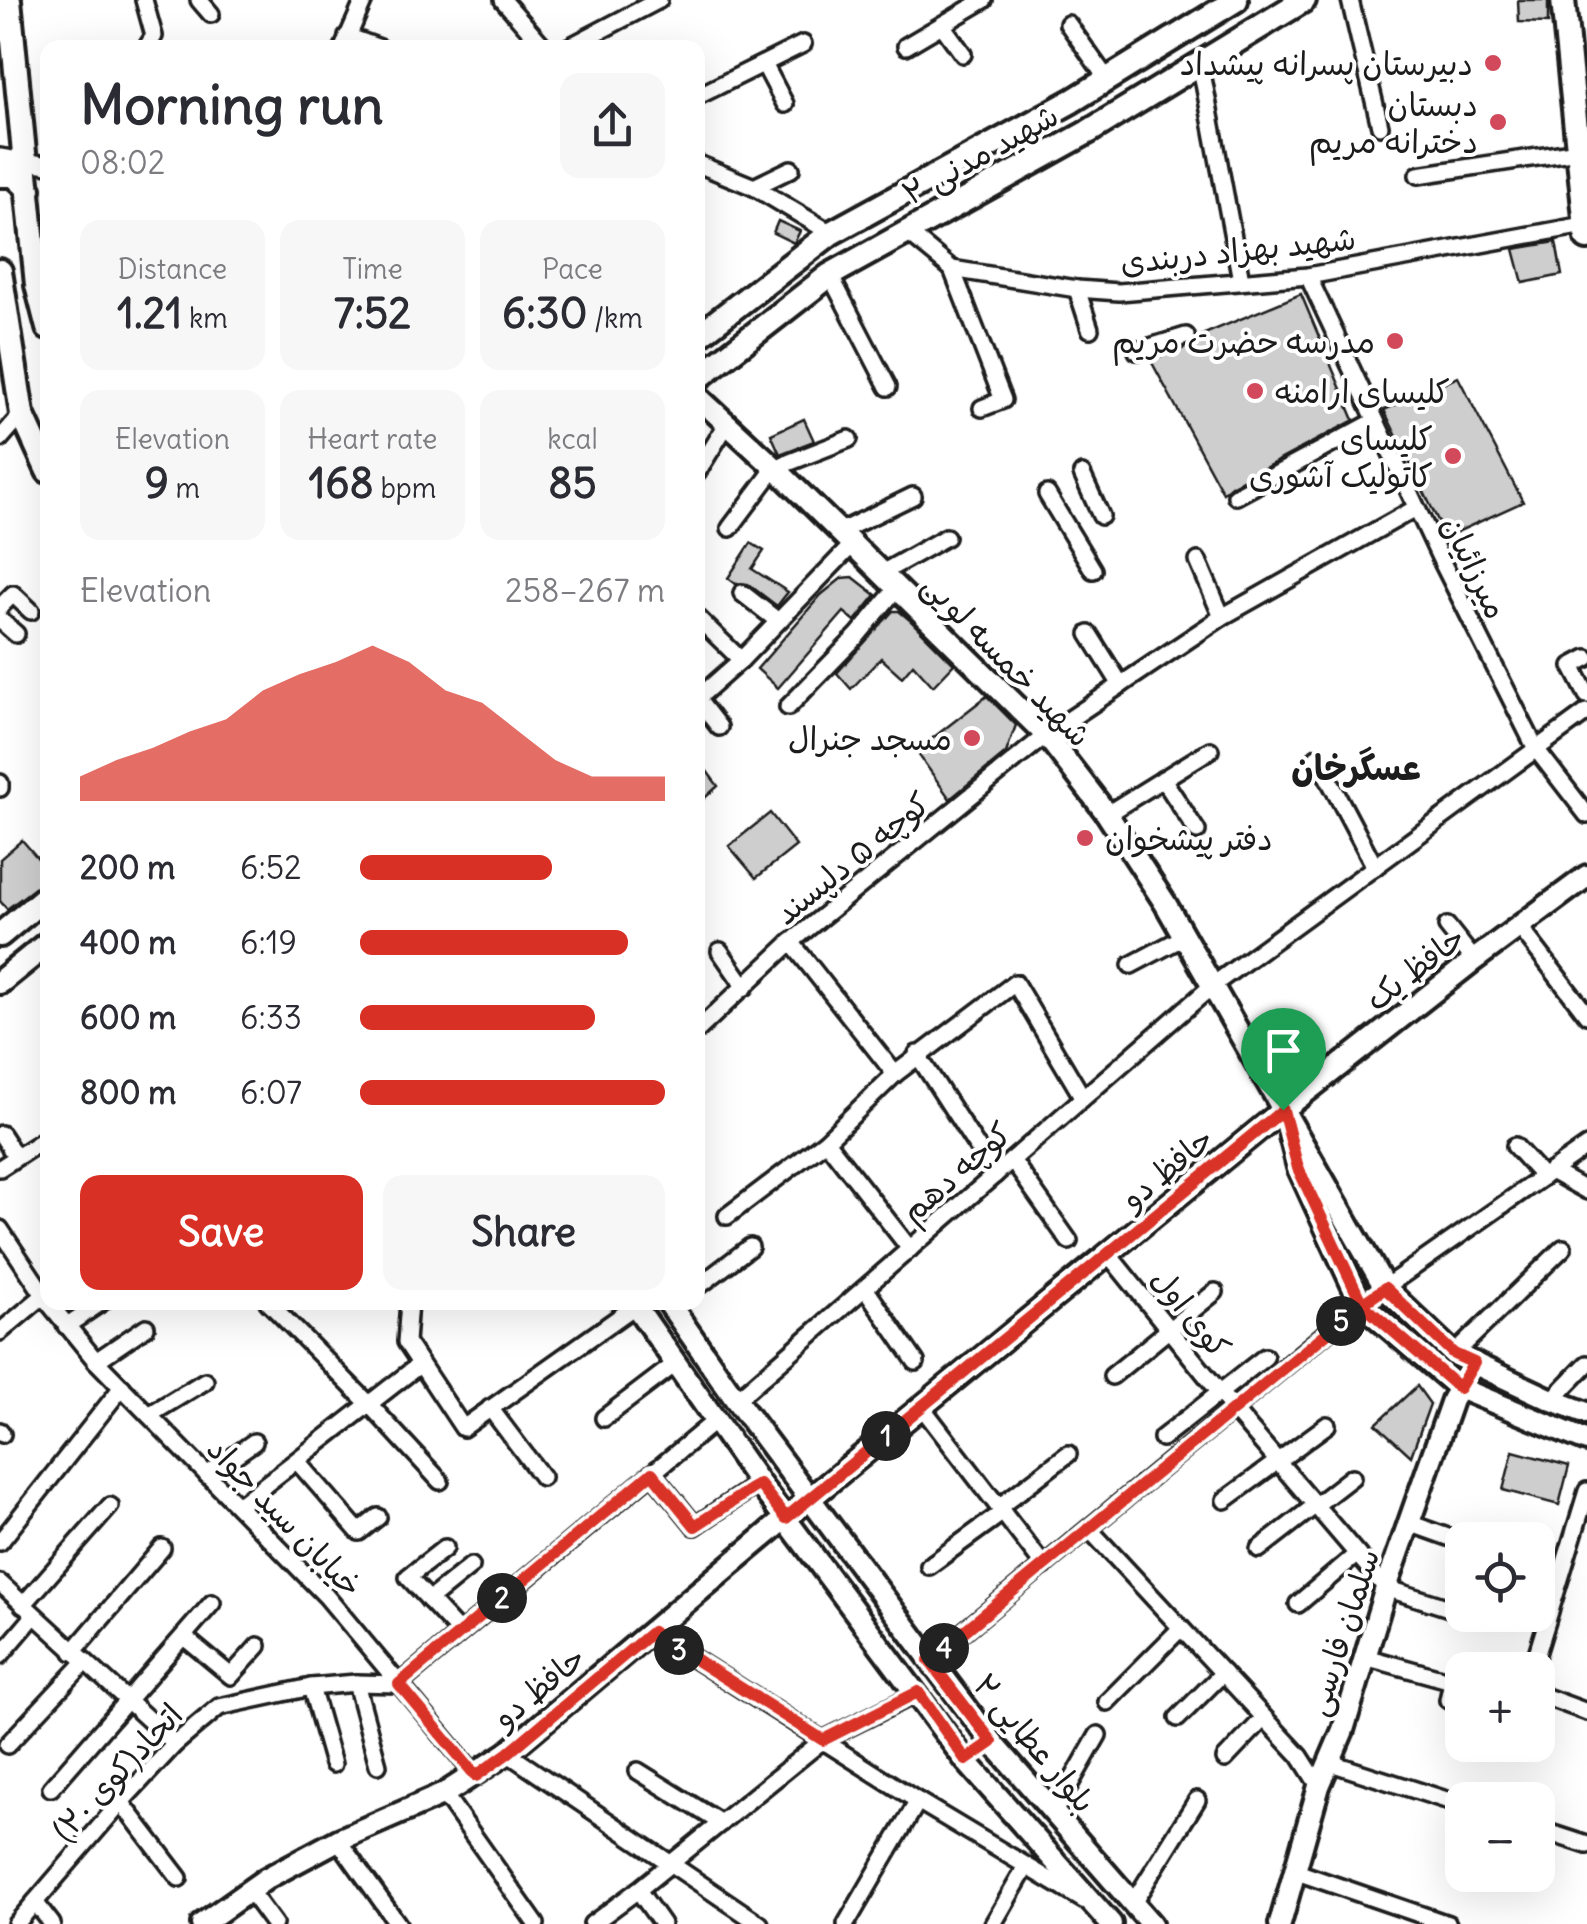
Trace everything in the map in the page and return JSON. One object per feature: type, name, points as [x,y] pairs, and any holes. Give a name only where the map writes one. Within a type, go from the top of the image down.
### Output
[{"type":"main road","points":[[9,0],[21,125],[36,163],[29,189],[40,297]]},
{"type":"main road","name":"شهید مدنی ۲","points":[[705,373],[826,278],[1088,132],[1304,0]]},
{"type":"main road","points":[[1563,0],[1586,229]]},
{"type":"main road","name":"شهید مدنی ۲","points":[[705,331],[838,228],[1072,101],[1226,3]]},
{"type":"main road","points":[[1072,101],[1088,132]]},
{"type":"main road","points":[[0,143],[16,139],[21,125]]},
{"type":"main road","points":[[0,175],[14,175],[29,189]]},
{"type":"main road","points":[[838,228],[845,247],[856,254],[868,254]]},
{"type":"main road","points":[[805,252],[826,251],[834,256],[834,267],[826,278]]},
{"type":"main road","points":[[0,271],[9,415],[40,460]]},
{"type":"main road","points":[[0,935],[40,902]]},
{"type":"main road","points":[[0,982],[40,950]]},
{"type":"street","points":[[144,0],[154,36],[151,40]]},
{"type":"street","points":[[199,0],[211,14]]},
{"type":"street","points":[[346,40],[364,0]]},
{"type":"street","points":[[503,0],[538,40]]},
{"type":"street","points":[[583,40],[660,0]]},
{"type":"street","points":[[906,46],[984,0]]},
{"type":"street","points":[[1350,0],[1380,126]]},
{"type":"street","points":[[1068,24],[1108,80]]},
{"type":"street","points":[[942,26],[963,54]]},
{"type":"street","points":[[705,93],[803,44]]},
{"type":"street","points":[[1200,62],[1241,280]]},
{"type":"street","points":[[764,64],[785,104]]},
{"type":"street","points":[[1418,176],[1578,151]]},
{"type":"street","points":[[0,157],[36,163]]},
{"type":"street","points":[[705,167],[754,186],[838,228]]},
{"type":"street","points":[[754,186],[792,168]]},
{"type":"street","name":"شهید بهزاد دربندی","points":[[952,269],[1119,292],[1308,276],[1586,229]]},
{"type":"street","points":[[907,232],[952,269],[1002,400],[982,408]]},
{"type":"street","name":"میرزائیان","points":[[1308,276],[1416,508],[1536,749],[1587,815]]},
{"type":"street","points":[[826,278],[888,387]]},
{"type":"street","points":[[1077,289],[1090,329]]},
{"type":"street","points":[[1137,351],[1186,336]]},
{"type":"street","name":"شهید خمسه لویی","points":[[705,404],[1046,735],[1107,814],[1184,937],[1385,1288],[1464,1358],[1587,1413]]},
{"type":"street","points":[[1236,496],[1376,420]]},
{"type":"street","points":[[705,460],[726,424]]},
{"type":"street","points":[[730,528],[775,468],[848,439]]},
{"type":"street","points":[[1082,474],[1101,516]]},
{"type":"street","points":[[1047,494],[1093,570]]},
{"type":"street","points":[[705,693],[778,622],[846,539],[913,496]]},
{"type":"street","name":"کوچه ۵ دلپسند","points":[[705,1024],[791,942],[1046,735],[1222,618],[1416,508]]},
{"type":"street","points":[[880,574],[946,537]]},
{"type":"street","points":[[1198,562],[1222,618]]},
{"type":"street","points":[[788,707],[858,635],[896,589]]},
{"type":"street","points":[[742,593],[778,622]]},
{"type":"street","points":[[0,607],[12,594],[31,611]]},
{"type":"street","points":[[0,620],[16,634]]},
{"type":"street","points":[[705,625],[741,660]]},
{"type":"street","points":[[1089,634],[1121,685]]},
{"type":"street","points":[[1587,658],[1572,666],[1587,695]]},
{"type":"street","points":[[705,708],[719,727]]},
{"type":"street","name":"کوچه دهم","points":[[736,1400],[1212,986],[1587,712]]},
{"type":"street","points":[[1107,814],[1210,750]]},
{"type":"street","points":[[1316,757],[1375,867]]},
{"type":"street","points":[[1162,780],[1197,831]]},
{"type":"street","name":"حافظ یک","points":[[1283,1110],[1587,876]]},
{"type":"street","points":[[1447,926],[1474,960]]},
{"type":"street","points":[[1519,926],[1587,1015]]},
{"type":"street","points":[[1131,965],[1184,937]]},
{"type":"street","points":[[791,942],[896,1074]]},
{"type":"street","points":[[720,951],[745,987]]},
{"type":"street","points":[[727,1216],[826,1141],[918,1054],[1014,983],[1083,1098]]},
{"type":"street","points":[[918,1054],[995,1175]]},
{"type":"street","points":[[1283,1110],[1298,1168],[1362,1304],[1459,1388],[1587,1442]]},
{"type":"street","name":"حافظ دو","points":[[202,1924],[249,1890],[338,1840],[444,1794],[508,1753],[786,1518],[1283,1110]]},
{"type":"street","points":[[1,1134],[16,1157]]},
{"type":"street","points":[[826,1141],[910,1248]]},
{"type":"street","points":[[0,1168],[40,1142]]},
{"type":"street","points":[[1514,1146],[1547,1174],[1587,1191]]},
{"type":"street","points":[[929,1660],[1362,1304],[1587,1146]]},
{"type":"street","points":[[1012,1160],[1069,1242]]},
{"type":"street","name":"خیابان سید جواد","points":[[0,1228],[40,1291]]},
{"type":"street","points":[[705,1282],[750,1248]]},
{"type":"street","points":[[1464,1358],[1563,1248]]},
{"type":"street","name":"کوی اول","points":[[1109,1255],[1234,1410],[1386,1588]]},
{"type":"street","points":[[865,1288],[916,1362]]},
{"type":"street","points":[[1112,1376],[1215,1292]]},
{"type":"street","points":[[0,1332],[40,1304]]},
{"type":"street","name":"خیابان سید جواد","points":[[54,1310],[96,1360],[326,1596],[476,1776]]},
{"type":"street","points":[[66,1326],[90,1310]]},
{"type":"street","points":[[276,1310],[440,1482]]},
{"type":"street","points":[[408,1310],[406,1342],[463,1428],[626,1310]]},
{"type":"street","name":"بلوار عطایی ۲","points":[[638,1310],[753,1476],[966,1760],[1104,1916]]},
{"type":"street","name":"بلوار عطایی ۲","points":[[674,1310],[736,1400],[992,1742],[1151,1924]]},
{"type":"street","points":[[96,1360],[146,1327]]},
{"type":"street","points":[[1162,1438],[1265,1357]]},
{"type":"street","name":"سلمان فارسی","points":[[1280,1924],[1319,1786],[1331,1762],[1386,1588],[1459,1388],[1464,1358]]},
{"type":"street","points":[[238,1506],[419,1364]]},
{"type":"street","points":[[604,1418],[675,1364]]},
{"type":"street","points":[[1552,1400],[1587,1364]]},
{"type":"street","points":[[149,1415],[205,1380]]},
{"type":"street","points":[[0,1542],[122,1387]]},
{"type":"street","points":[[921,1406],[1044,1566]]},
{"type":"street","points":[[490,1408],[542,1477]]},
{"type":"street","points":[[399,1684],[715,1421]]},
{"type":"street","points":[[1225,1500],[1327,1425]]},
{"type":"street","points":[[207,1475],[254,1442]]},
{"type":"street","points":[[929,1566],[1068,1454]]},
{"type":"street","points":[[652,1473],[695,1526],[753,1476],[770,1474],[780,1459],[814,1480],[841,1474]]},
{"type":"street","points":[[297,1460],[359,1532],[378,1517]]},
{"type":"street","points":[[1259,1550],[1352,1477]]},
{"type":"street","points":[[1538,1652],[1587,1490]]},
{"type":"street","points":[[0,1656],[28,1611],[110,1506]]},
{"type":"street","points":[[1409,1523],[1445,1536]]},
{"type":"street","points":[[1090,1530],[1300,1756],[1319,1786]]},
{"type":"street","points":[[7,1745],[162,1548]]},
{"type":"street","points":[[445,1548],[408,1577],[460,1633]]},
{"type":"street","points":[[1298,1604],[1357,1554]]},
{"type":"street","points":[[429,1600],[471,1566]]},
{"type":"street","points":[[0,1584],[176,1744]]},
{"type":"street","points":[[1386,1588],[1445,1607]]},
{"type":"street","points":[[51,1788],[212,1603]]},
{"type":"street","points":[[1107,1702],[1181,1628]]},
{"type":"street","points":[[652,1632],[1104,1916]]},
{"type":"street","points":[[184,1637],[231,1676],[258,1646]]},
{"type":"street","points":[[1365,1657],[1445,1679]]},
{"type":"street","points":[[1178,1718],[1222,1674]]},
{"type":"street","points":[[356,1682],[378,1765]]},
{"type":"street","name":"اتحاد(کوی ۲۰)","points":[[16,1924],[121,1802],[176,1744],[219,1707],[311,1687],[356,1682],[399,1684]]},
{"type":"street","points":[[311,1687],[333,1764]]},
{"type":"street","points":[[592,1924],[823,1740],[918,1692]]},
{"type":"street","points":[[1555,1700],[1587,1712]]},
{"type":"street","points":[[1225,1759],[1264,1718]]},
{"type":"street","points":[[1053,1814],[1098,1735]]},
{"type":"street","points":[[966,1760],[992,1742]]},
{"type":"street","points":[[508,1753],[760,1924]]},
{"type":"street","points":[[1331,1762],[1445,1799]]},
{"type":"street","points":[[638,1771],[720,1823]]},
{"type":"street","points":[[444,1794],[536,1924]]},
{"type":"street","points":[[1133,1903],[1197,1800]]},
{"type":"street","points":[[846,1924],[918,1801]]},
{"type":"street","points":[[121,1802],[179,1878]]},
{"type":"street","points":[[1555,1835],[1587,1845]]},
{"type":"street","points":[[338,1840],[398,1924]]},
{"type":"street","points":[[992,1924],[1026,1867]]},
{"type":"street","points":[[1294,1871],[1448,1924]]},
{"type":"street","points":[[249,1890],[274,1924]]},
{"type":"street","points":[[638,1890],[662,1924]]},
{"type":"street","points":[[35,1902],[52,1924]]},
{"type":"building","points":[[1518,0],[1548,0],[1548,23],[1519,22]]},
{"type":"building","points":[[778,221],[800,231],[794,243],[773,233]]},
{"type":"building","points":[[1556,242],[1562,275],[1523,283],[1514,249]]},
{"type":"building","name":"کلیسای ارامنه","points":[[1301,294],[1354,420],[1223,493],[1150,359],[1189,347],[1197,337]]},
{"type":"building","name":"کلیسای کاتولیک آشوری","points":[[1458,377],[1523,502],[1446,537],[1384,410]]},
{"type":"building","points":[[804,419],[814,441],[780,454],[771,434]]},
{"type":"building","points":[[751,543],[764,551],[752,569],[788,592],[777,606],[748,584],[736,584],[728,578]]},
{"type":"building","points":[[853,577],[876,595],[855,621],[844,612],[778,688],[757,669],[821,595],[842,578]]},
{"type":"building","points":[[893,611],[911,621],[954,664],[933,686],[913,664],[902,677],[881,658],[851,689],[837,673]]},
{"type":"building","name":"مسجد جنرال","points":[[987,696],[1016,725],[1006,753],[950,799],[916,751]]},
{"type":"building","points":[[705,768],[718,786],[705,798]]},
{"type":"building","points":[[770,813],[796,846],[756,878],[729,846]]},
{"type":"building","points":[[22,840],[40,861],[40,884],[7,909],[0,901],[0,859]]},
{"type":"building","points":[[1417,1386],[1430,1404],[1411,1456],[1376,1424]]},
{"type":"building","points":[[1513,1451],[1569,1466],[1559,1505],[1503,1490]]},
{"type":"place","name":"دبیرستان پسرانه پیشداد","points":[[1493,63]]},
{"type":"place","name":"دبستان دخترانه مریم","points":[[1498,122]]},
{"type":"place","name":"مدرسه حضرت مریم","points":[[1395,341]]},
{"type":"place","name":"کلیسای ارامنه","points":[[1255,391]]},
{"type":"place","name":"کلیسای کاتولیک آشوری","points":[[1453,456]]},
{"type":"place","name":"مسجد جنرال","points":[[972,738]]},
{"type":"place","name":"دفتر پیشخوان","points":[[1085,838]]},
{"type":"district","name":"عسگرخان","points":[[1356,767]]},
{"type":"route","points":[[1283,1110],[786,1518],[759,1484],[695,1526],[652,1473],[399,1684],[476,1776],[652,1632],[823,1740],[918,1692],[966,1760],[992,1742],[929,1660],[1362,1304],[1459,1388],[1474,1363],[1454,1354],[1385,1288],[1362,1304],[1298,1168],[1283,1110]]}]
